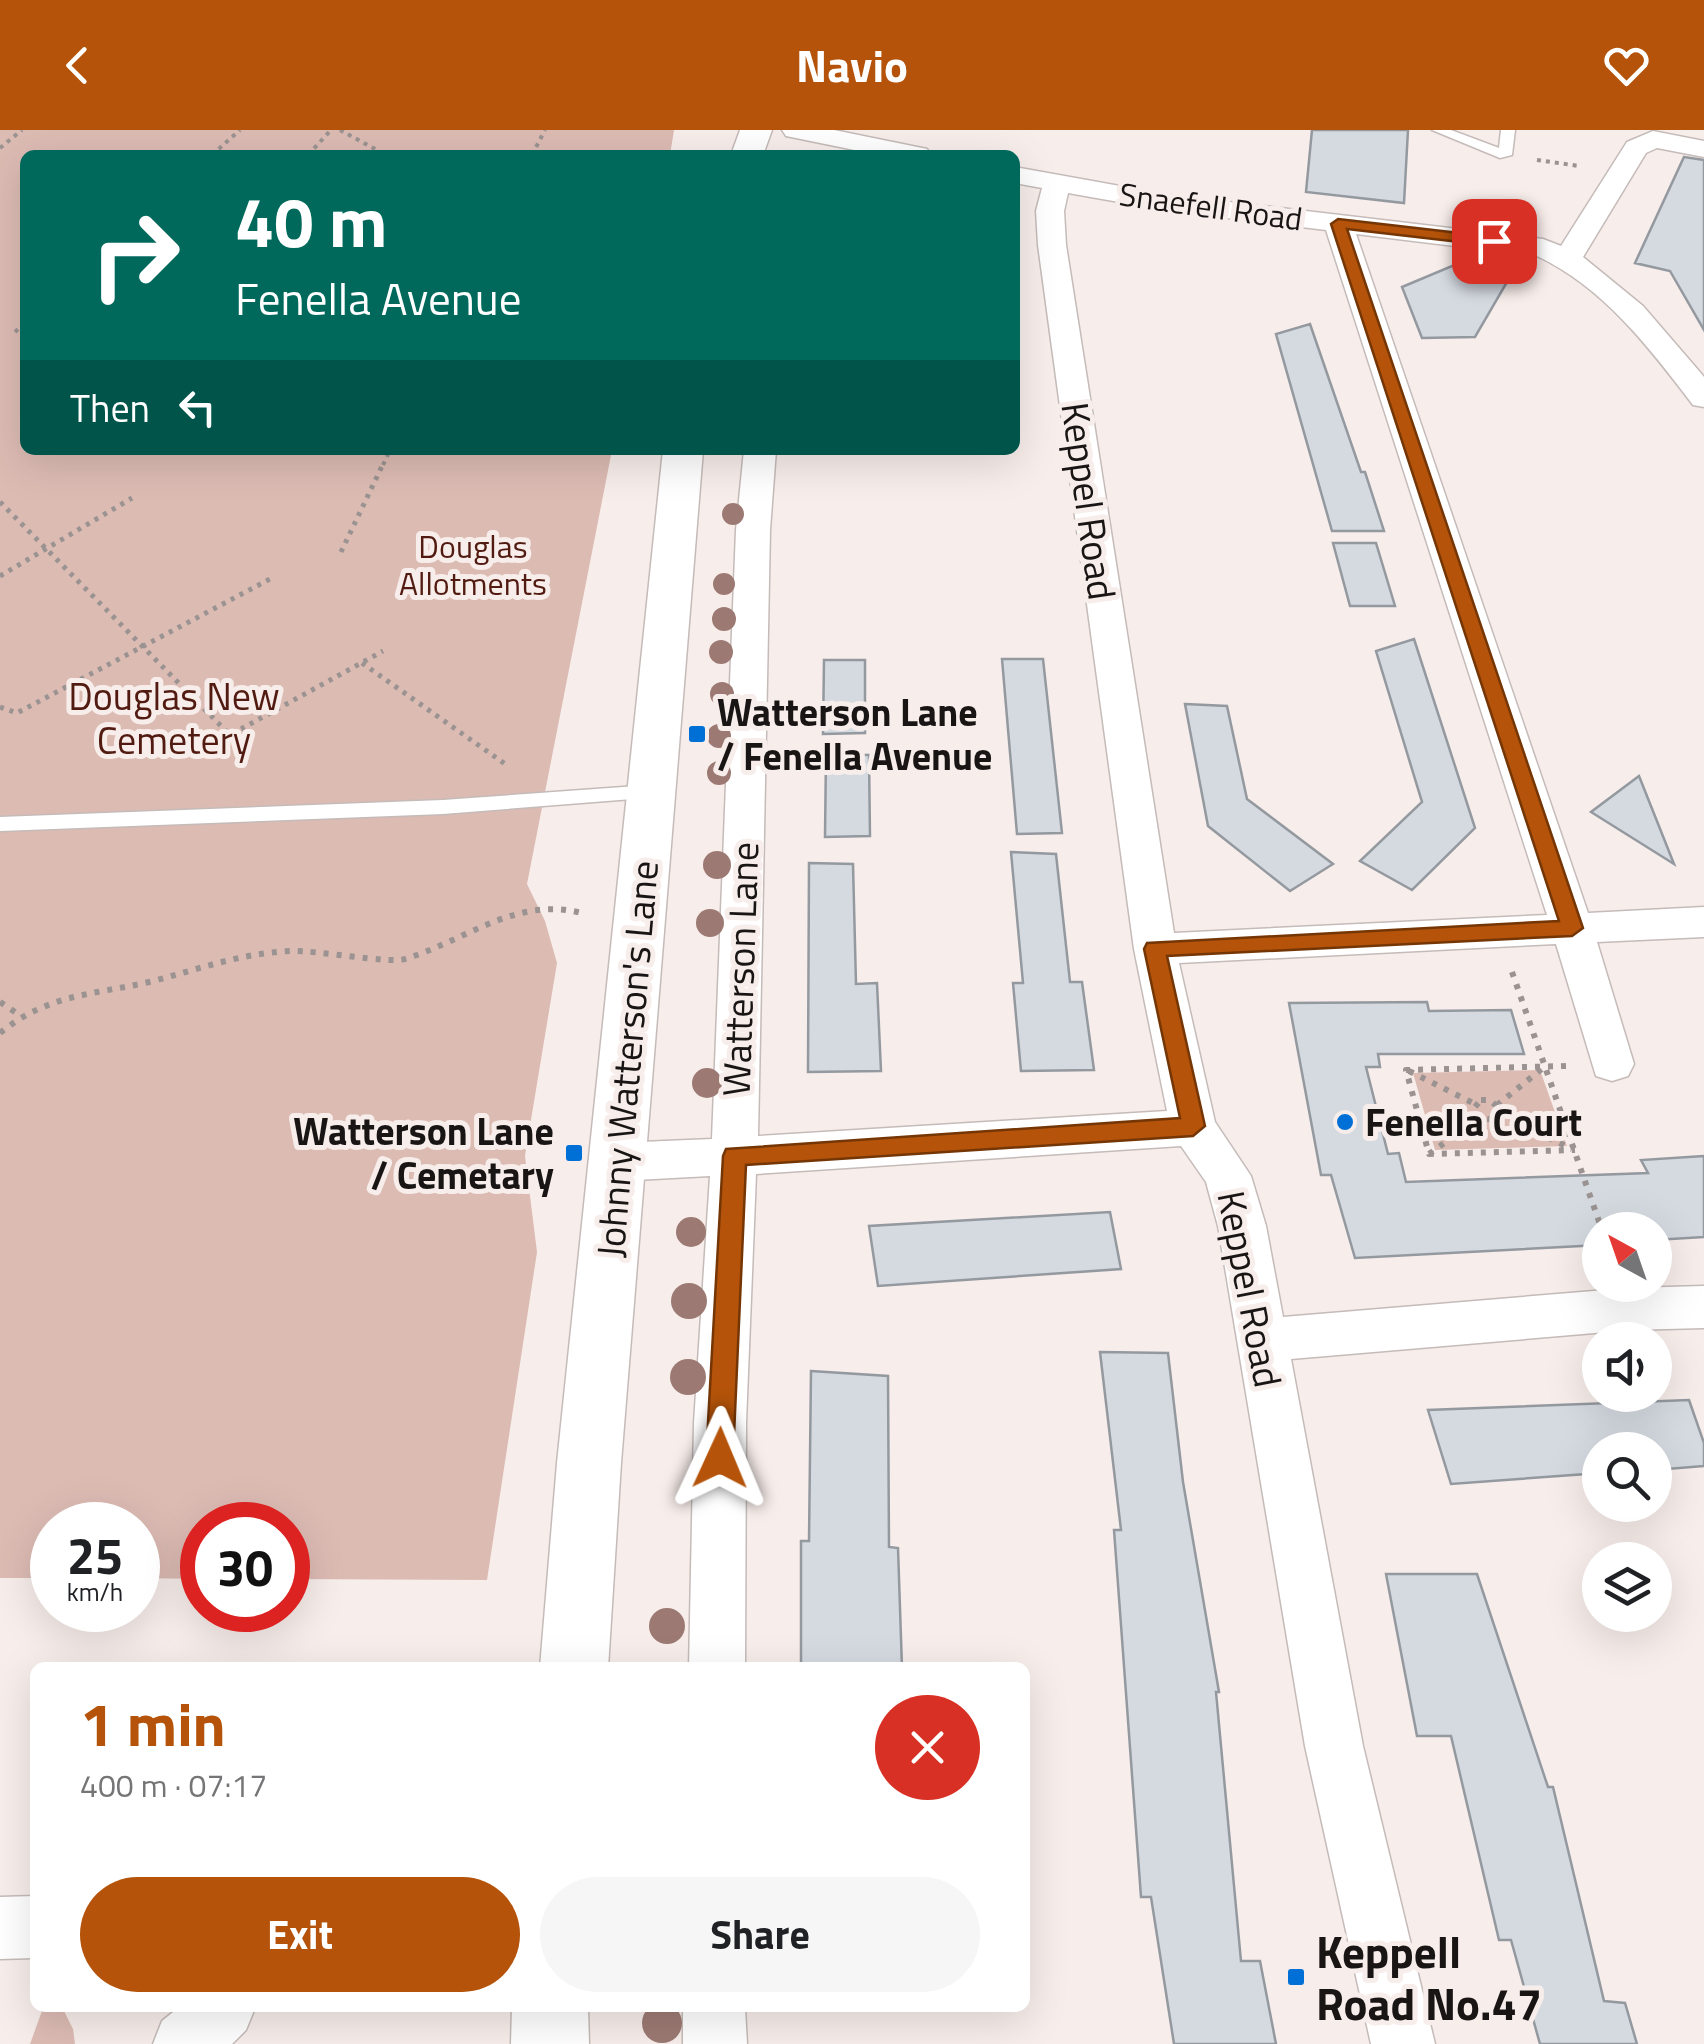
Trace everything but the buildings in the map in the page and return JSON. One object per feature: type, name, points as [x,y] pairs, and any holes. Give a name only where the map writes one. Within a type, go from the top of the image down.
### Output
[{"type":"highway","name":"Johnny Watterson's Lane","points":[[575,1662],[683,455]]},
{"type":"highway","points":[[550,2012],[550,2044]]},
{"type":"street","points":[[1565,256],[1574,249],[1645,134],[1704,149]]},
{"type":"street","points":[[806,140],[881,150]]},
{"type":"street","name":"Snaefell Road","points":[[1020,176],[1338,224],[1522,244],[1565,256],[1638,320],[1704,398]]},
{"type":"street","name":"Keppel Road","points":[[1057,184],[1050,211],[1052,245],[1155,949],[1193,1126],[1228,1176],[1242,1226],[1334,1746],[1403,2044]]},
{"type":"street","points":[[1338,224],[1572,928],[1612,1064]]},
{"type":"street","name":"Watterson Lane","points":[[717,1662],[720,1423],[734,1156],[753,530],[760,455]]},
{"type":"street","points":[[1155,949],[1704,922]]},
{"type":"street","points":[[617,1162],[1193,1126]]},
{"type":"street","points":[[1263,1340],[1630,1310],[1704,1308]]},
{"type":"street","points":[[0,1928],[30,1927]]},
{"type":"street","points":[[185,2044],[220,2012]]},
{"type":"street","points":[[714,2012],[715,2044]]},
{"type":"lane","points":[[1439,130],[1505,155],[1508,130]]},
{"type":"lane","points":[[0,824],[443,807],[651,792]]},
{"type":"path","points":[[0,148],[22,130]]},
{"type":"path","points":[[218,150],[240,130]]},
{"type":"path","points":[[313,150],[331,130]]},
{"type":"path","points":[[340,130],[377,150]]},
{"type":"path","points":[[1560,163],[1571,164]]},
{"type":"path","points":[[15,332],[20,328]]},
{"type":"path","points":[[341,552],[388,455]]},
{"type":"path","points":[[0,576],[132,498]]},
{"type":"path","points":[[0,502],[230,735],[383,652]]},
{"type":"path","points":[[0,707],[17,712],[270,579]]},
{"type":"path","points":[[362,664],[500,756],[511,768]]},
{"type":"path","points":[[0,1033],[21,1016],[91,990],[148,982],[225,958],[289,950],[401,961],[424,954],[470,929],[528,911],[558,906],[588,915]]},
{"type":"path","points":[[1499,934],[1596,1212]]},
{"type":"path","points":[[0,1002],[21,1016]]},
{"type":"path","points":[[1406,1070],[1612,1064]]},
{"type":"path","points":[[1497,1104],[1546,1066]]},
{"type":"path","points":[[1406,1070],[1475,1104],[1490,1100],[1497,1104],[1501,1115],[1575,1150]]},
{"type":"path","points":[[1406,1070],[1430,1154]]},
{"type":"path","points":[[1475,1104],[1480,1118],[1488,1121],[1501,1115]]},
{"type":"path","points":[[1430,1154],[1480,1118]]},
{"type":"path","points":[[1430,1154],[1575,1150]]},
{"type":"green space","points":[[0,130],[674,130],[671,150],[20,150],[20,455],[611,455],[527,884],[545,921],[557,963],[525,1156],[537,1252],[487,1580],[310,1579],[310,1502],[180,1502],[180,1579],[160,1578],[160,1502],[30,1502],[30,1578],[0,1578]]},
{"type":"green space","points":[[1540,1070],[1567,1146],[1435,1150],[1413,1073]]},
{"type":"green space","points":[[42,2012],[64,2012],[75,2044],[30,2044]]},
{"type":"place","name":"Watterson Lane / Fenella Avenue","points":[[697,734]]},
{"type":"place","name":"Fenella Court","points":[[1345,1122]]},
{"type":"place","name":"Watterson Lane / Cemetary","points":[[574,1153]]},
{"type":"place","name":"Keppell Road No.47","points":[[1296,1977]]},
{"type":"route","points":[[720,1458],[734,1156],[1193,1126],[1155,949],[1572,928],[1338,224],[1494,241]]},
{"type":"park label","name":"Douglas Allotments","points":[[473,564]]},
{"type":"park label","name":"Douglas New Cemetery","points":[[174,718]]}]
